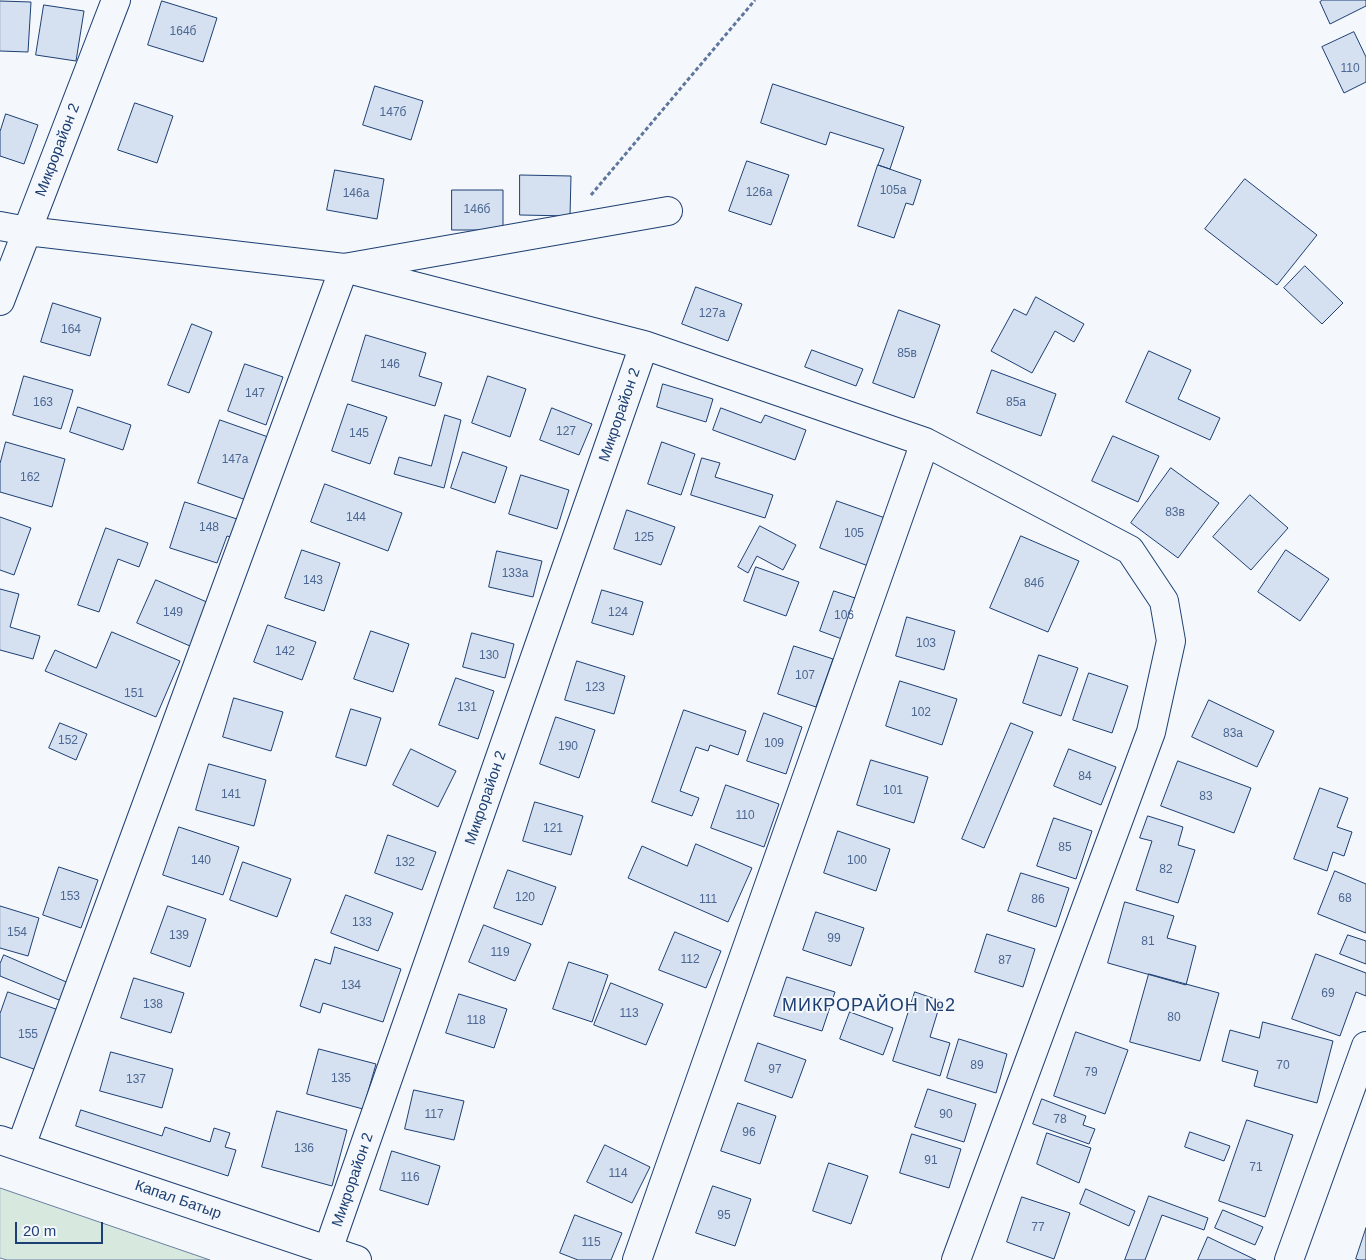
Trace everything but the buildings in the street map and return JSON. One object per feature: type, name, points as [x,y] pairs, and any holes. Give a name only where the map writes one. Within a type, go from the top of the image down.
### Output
[{"type":"street","name":"Микрорайон 2","points":[[0,300],[116,0]]},
{"type":"street","points":[[344,268],[668,211]]},
{"type":"street","points":[[0,226],[344,268],[644,345],[925,442],[1130,550],[1164,601],[1171,641],[1151,732],[956,1260]]},
{"type":"street","points":[[10,1143],[344,268]]},
{"type":"street","name":"Микрорайон 2","points":[[328,1250],[644,345]]},
{"type":"street","points":[[637,1260],[925,442]]},
{"type":"street","points":[[1290,1260],[1366,1046]]},
{"type":"street","name":"Капал Батыр","points":[[10,1143],[356,1260]]},
{"type":"path","points":[[561,230],[755,0]]},
{"type":"shaded area","points":[[0,1188],[210,1260],[7,1260],[0,1258]]},
{"type":"district","name":"МИКРОРАЙОН №2","points":[[869,1006]]}]
